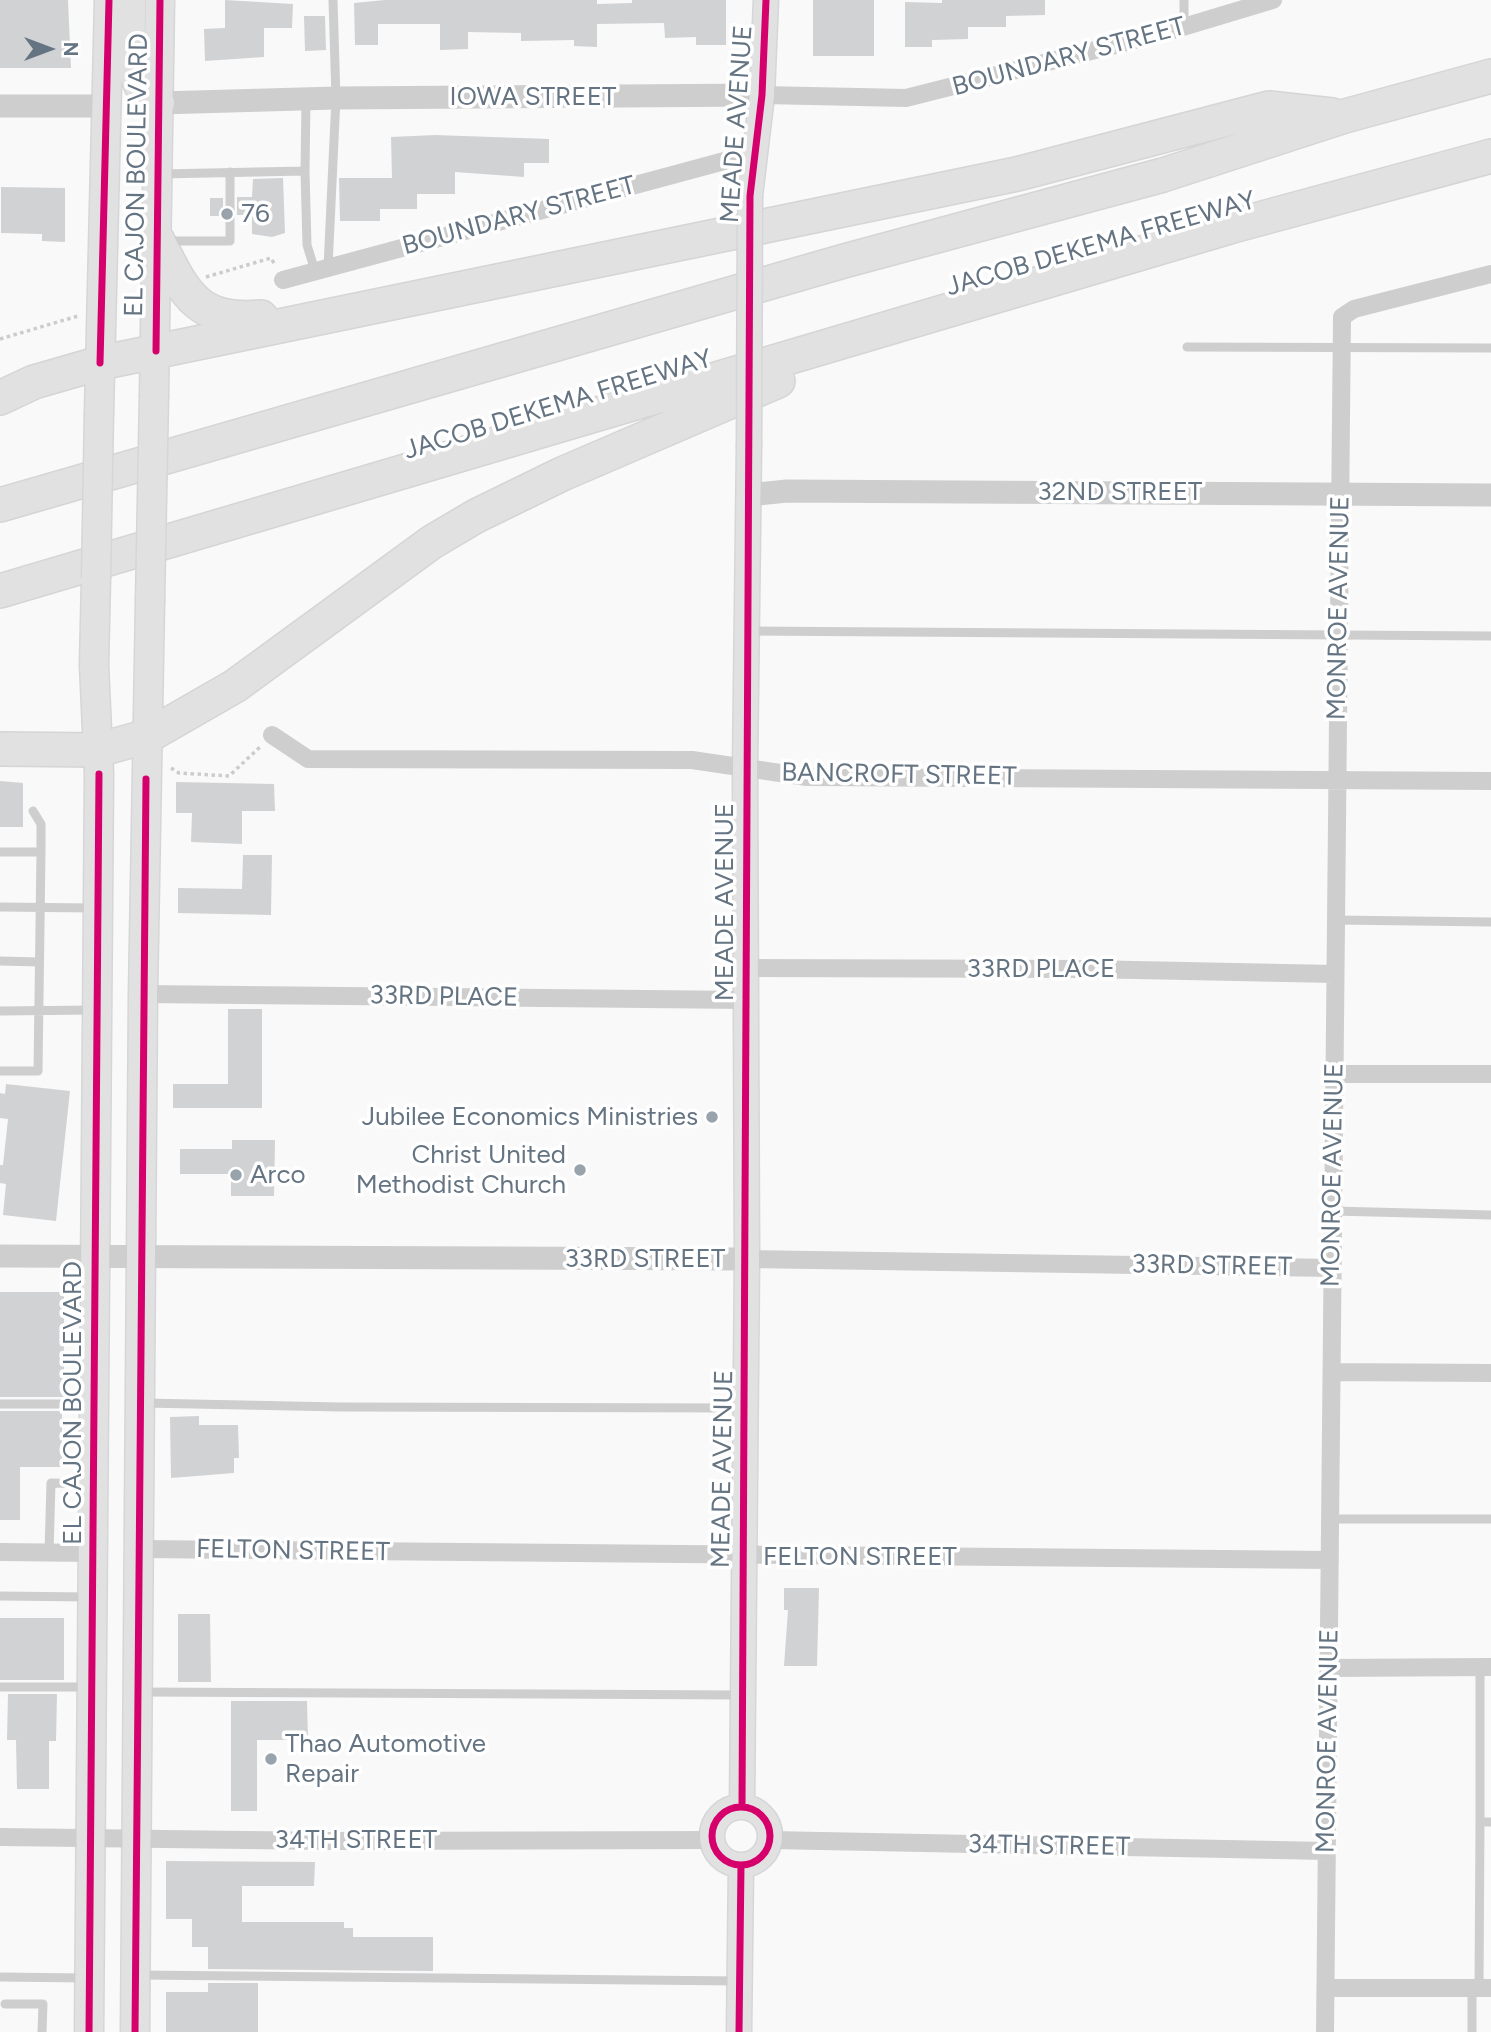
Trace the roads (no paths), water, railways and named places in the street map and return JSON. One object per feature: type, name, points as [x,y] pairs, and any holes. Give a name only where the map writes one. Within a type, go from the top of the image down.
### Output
[{"type":"highway","name":"JACOB DEKEMA FREEWAY","points":[[0,505],[844,261],[1163,175],[1345,116],[1491,76]]},
{"type":"highway","points":[[0,398],[34,382],[100,363],[1017,174],[1269,108],[1345,116]]},
{"type":"highway","name":"JACOB DEKEMA FREEWAY","points":[[0,591],[1233,226],[1491,156]]},
{"type":"highway","points":[[158,241],[185,292],[200,307],[222,317],[250,318],[386,305]]},
{"type":"highway","points":[[0,749],[99,750],[148,736],[235,686],[432,542],[476,516],[562,474],[927,317]]},
{"type":"main road","name":"EL CAJON BOULEVARD","points":[[89,2032],[99,750],[95,617],[109,0]]},
{"type":"main road","points":[[131,0],[135,77],[141,91],[150,101],[160,103]]},
{"type":"main road","name":"EL CAJON BOULEVARD","points":[[135,2032],[143,994],[158,241],[160,0]]},
{"type":"main road","name":"MEADE AVENUE","points":[[742,1806],[747,1259],[745,767],[750,196],[762,95],[766,0]]},
{"type":"main road","points":[[742,1806],[761,1814],[767,1822],[771,1840],[762,1856],[741,1865],[720,1857],[712,1840],[716,1819],[732,1807],[742,1806]]},
{"type":"main road","points":[[739,2032],[741,1865]]},
{"type":"street","name":"BOUNDARY STREET","points":[[906,98],[1184,27],[1273,0]]},
{"type":"street","name":"IOWA STREET","points":[[160,103],[335,98],[762,95],[906,98]]},
{"type":"street","points":[[0,106],[107,106]]},
{"type":"street","name":"BOUNDARY STREET","points":[[283,280],[754,153]]},
{"type":"street","name":"MONROE AVENUE","points":[[1325,2032],[1342,317],[1354,309],[1491,274]]},
{"type":"street","name":"32ND STREET","points":[[748,495],[778,491],[1491,495]]},
{"type":"street","name":"BANCROFT STREET","points":[[272,735],[308,759],[692,761],[807,777],[1491,781]]},
{"type":"street","name":"33RD PLACE","points":[[747,968],[1335,974]]},
{"type":"street","name":"33RD PLACE","points":[[143,994],[746,1000]]},
{"type":"street","points":[[1335,1074],[1491,1074]]},
{"type":"street","name":"33RD STREET","points":[[0,1256],[747,1259],[1333,1268]]},
{"type":"street","points":[[1332,1372],[1491,1373]]},
{"type":"street","name":"FELTON STREET","points":[[139,1549],[1330,1560]]},
{"type":"street","points":[[0,1552],[92,1552]]},
{"type":"street","points":[[1329,1668],[1485,1667]]},
{"type":"street","name":"34TH STREET","points":[[0,1837],[712,1840]]},
{"type":"street","name":"34TH STREET","points":[[771,1840],[1327,1852]]},
{"type":"street","points":[[1326,1987],[1481,1988]]},
{"type":"lane","points":[[322,269],[335,98],[333,0]]},
{"type":"lane","points":[[1184,0],[1184,27]]},
{"type":"lane","points":[[306,100],[307,246],[322,269]]},
{"type":"lane","points":[[159,174],[305,171]]},
{"type":"lane","points":[[158,241],[230,241],[230,172]]},
{"type":"lane","points":[[1187,347],[1491,348]]},
{"type":"lane","points":[[747,631],[1491,636]]},
{"type":"lane","points":[[0,1071],[38,1071],[41,824],[33,811]]},
{"type":"lane","points":[[0,852],[41,852]]},
{"type":"lane","points":[[0,907],[98,908]]},
{"type":"lane","points":[[1336,920],[1491,922]]},
{"type":"lane","points":[[0,961],[39,962]]},
{"type":"lane","points":[[0,1012],[97,1010]]},
{"type":"lane","points":[[1333,1211],[1491,1215]]},
{"type":"lane","points":[[139,1403],[340,1407],[744,1408]]},
{"type":"lane","points":[[0,1404],[93,1405]]},
{"type":"lane","points":[[49,1552],[51,1483],[92,1485]]},
{"type":"lane","points":[[1330,1519],[1491,1519]]},
{"type":"lane","points":[[0,1596],[92,1597]]},
{"type":"lane","points":[[1472,2032],[1481,1988],[1480,1822],[1485,1667]]},
{"type":"lane","points":[[0,1687],[91,1688]]},
{"type":"lane","points":[[138,1692],[743,1695]]},
{"type":"lane","points":[[1480,1822],[1491,1822]]},
{"type":"lane","points":[[135,1975],[739,1981]]},
{"type":"lane","points":[[0,1977],[90,1978]]},
{"type":"lane","points":[[5,2004],[43,2004],[42,2032]]},
{"type":"place","name":"76","points":[[227,214]]},
{"type":"place","name":"Jubilee Economics Ministries","points":[[712,1117]]},
{"type":"place","name":"Christ United Methodist Church","points":[[580,1170]]},
{"type":"place","name":"Arco","points":[[236,1175]]},
{"type":"place","name":"Thao Automotive Repair","points":[[271,1759]]}]
